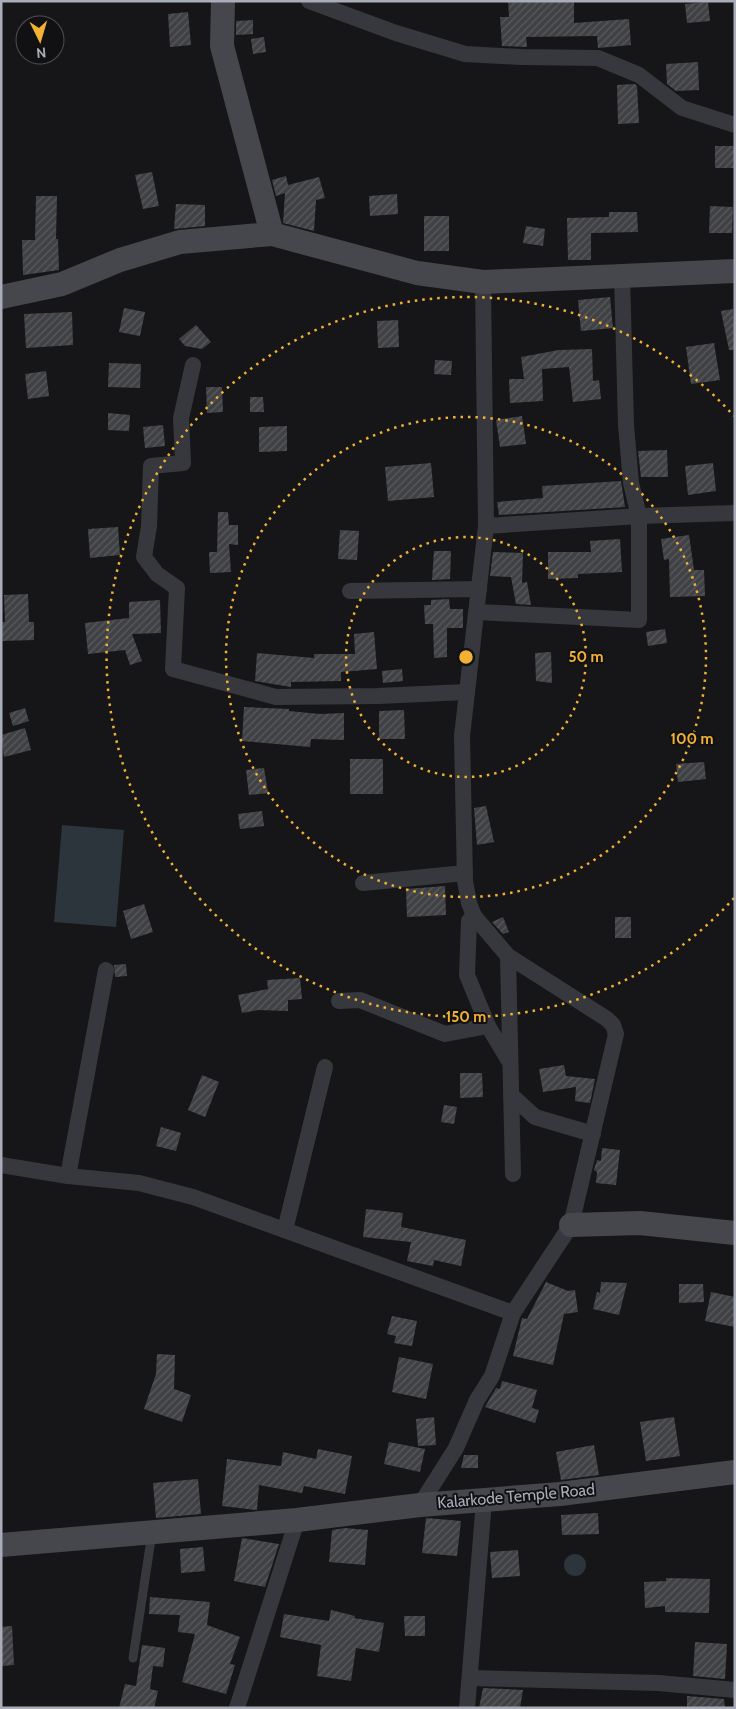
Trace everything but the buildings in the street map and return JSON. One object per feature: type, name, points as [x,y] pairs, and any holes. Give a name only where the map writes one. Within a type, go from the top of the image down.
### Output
[{"type":"main road","points":[[223,1],[222,46],[272,234]]},
{"type":"main road","points":[[1,296],[62,284],[120,260],[180,242],[272,234],[417,273],[483,282],[735,271]]},
{"type":"main road","points":[[571,1225],[640,1222],[735,1233]]},
{"type":"main road","name":"Kalarkode Temple Road","points":[[1,1545],[297,1520],[420,1505],[484,1501],[735,1472]]},
{"type":"street","points":[[310,1],[396,33],[465,54],[598,58],[639,75],[682,108],[735,125]]},
{"type":"street","points":[[477,612],[639,620],[639,516],[631,483],[626,425],[622,275]]},
{"type":"street","points":[[420,1505],[456,1448],[477,1400],[492,1376],[513,1313],[571,1225],[616,1034],[607,1019],[508,956],[474,916],[469,903],[465,873],[462,736],[486,526],[483,282]]},
{"type":"street","points":[[193,365],[181,418],[183,463],[151,466],[149,526],[144,557],[157,574],[177,588],[173,669],[276,697],[378,696],[466,692]]},
{"type":"street","points":[[486,526],[639,516],[735,513]]},
{"type":"street","points":[[350,591],[480,590]]},
{"type":"street","points":[[363,884],[465,873]]},
{"type":"street","points":[[474,916],[469,921],[467,975],[488,1026],[510,1063]]},
{"type":"street","points":[[508,956],[513,1174]]},
{"type":"street","points":[[68,1176],[106,970]]},
{"type":"street","points":[[339,1001],[360,1000],[445,1034],[488,1026]]},
{"type":"street","points":[[285,1230],[325,1067]]},
{"type":"street","points":[[511,1095],[535,1116],[593,1134]]},
{"type":"street","points":[[1,1165],[68,1176],[139,1183],[193,1197],[513,1313]]},
{"type":"street","points":[[467,1708],[484,1501]]},
{"type":"street","points":[[237,1708],[297,1520]]},
{"type":"street","points":[[470,1678],[659,1683],[735,1690]]},
{"type":"lane","points":[[133,1658],[152,1532]]},
{"type":"shaded area","points":[[62,825],[124,830],[116,927],[54,922]]},
{"type":"shaded area","points":[[575,1554],[583,1557],[586,1565],[583,1573],[575,1576],[567,1573],[564,1565],[567,1557]]}]
